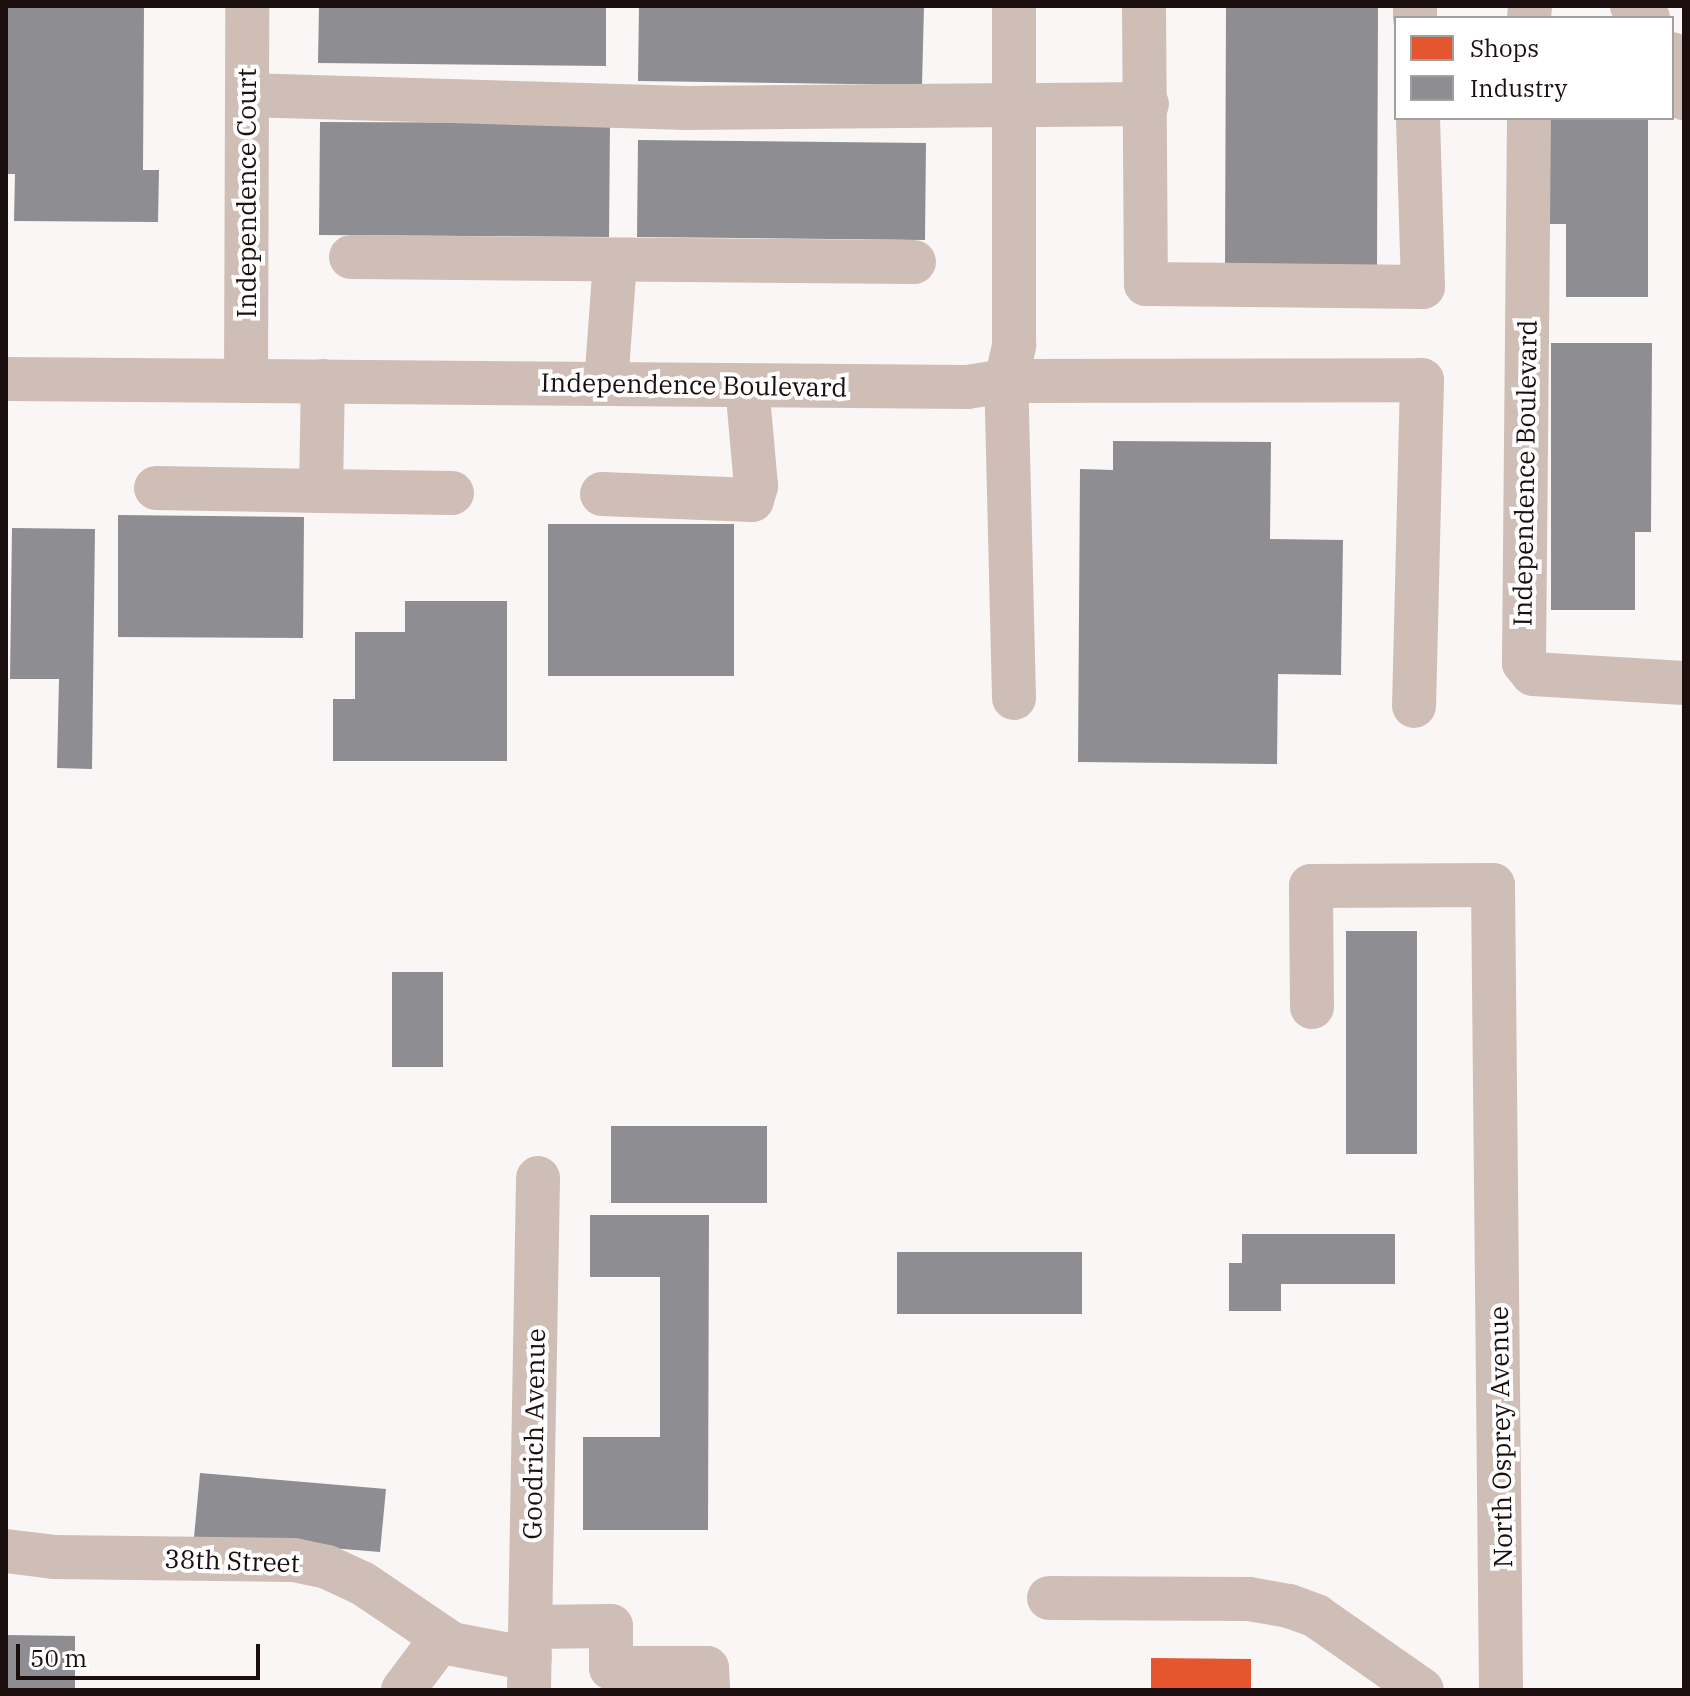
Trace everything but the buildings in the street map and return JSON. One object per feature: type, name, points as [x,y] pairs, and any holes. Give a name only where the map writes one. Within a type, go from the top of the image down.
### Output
[{"type":"street","name":"Independence Court","points":[[246,381],[247,6]]},
{"type":"street","points":[[1014,6],[1014,345],[1006,381],[1014,698]]},
{"type":"street","points":[[1144,6],[1146,284],[1423,287],[1418,120]]},
{"type":"street","points":[[1674,61],[1684,98]]},
{"type":"street","points":[[247,95],[687,108],[1147,104]]},
{"type":"street","name":"Independence Boulevard","points":[[1529,120],[1524,663],[1533,674],[1684,683]]},
{"type":"street","points":[[351,257],[914,262]]},
{"type":"street","points":[[606,384],[615,261]]},
{"type":"street","name":"Independence Boulevard","points":[[6,379],[967,387],[1006,381],[1422,380],[1414,706]]},
{"type":"street","points":[[321,491],[323,381]]},
{"type":"street","points":[[602,494],[752,500],[756,486],[747,385]]},
{"type":"street","points":[[156,488],[452,493]]},
{"type":"street","name":"North Osprey Avenue","points":[[1312,1007],[1311,886],[1493,885],[1501,1690]]},
{"type":"street","name":"Goodrich Avenue","points":[[530,1659],[538,1178]]},
{"type":"street","name":"38th Street","points":[[6,1551],[54,1557],[294,1560],[327,1567],[362,1583],[442,1638],[465,1649],[530,1659],[611,1626],[611,1668],[707,1668],[708,1690]]},
{"type":"street","points":[[1049,1598],[1249,1599],[1289,1606],[1316,1616],[1422,1690]]},
{"type":"street","points":[[403,1690],[442,1638]]}]
